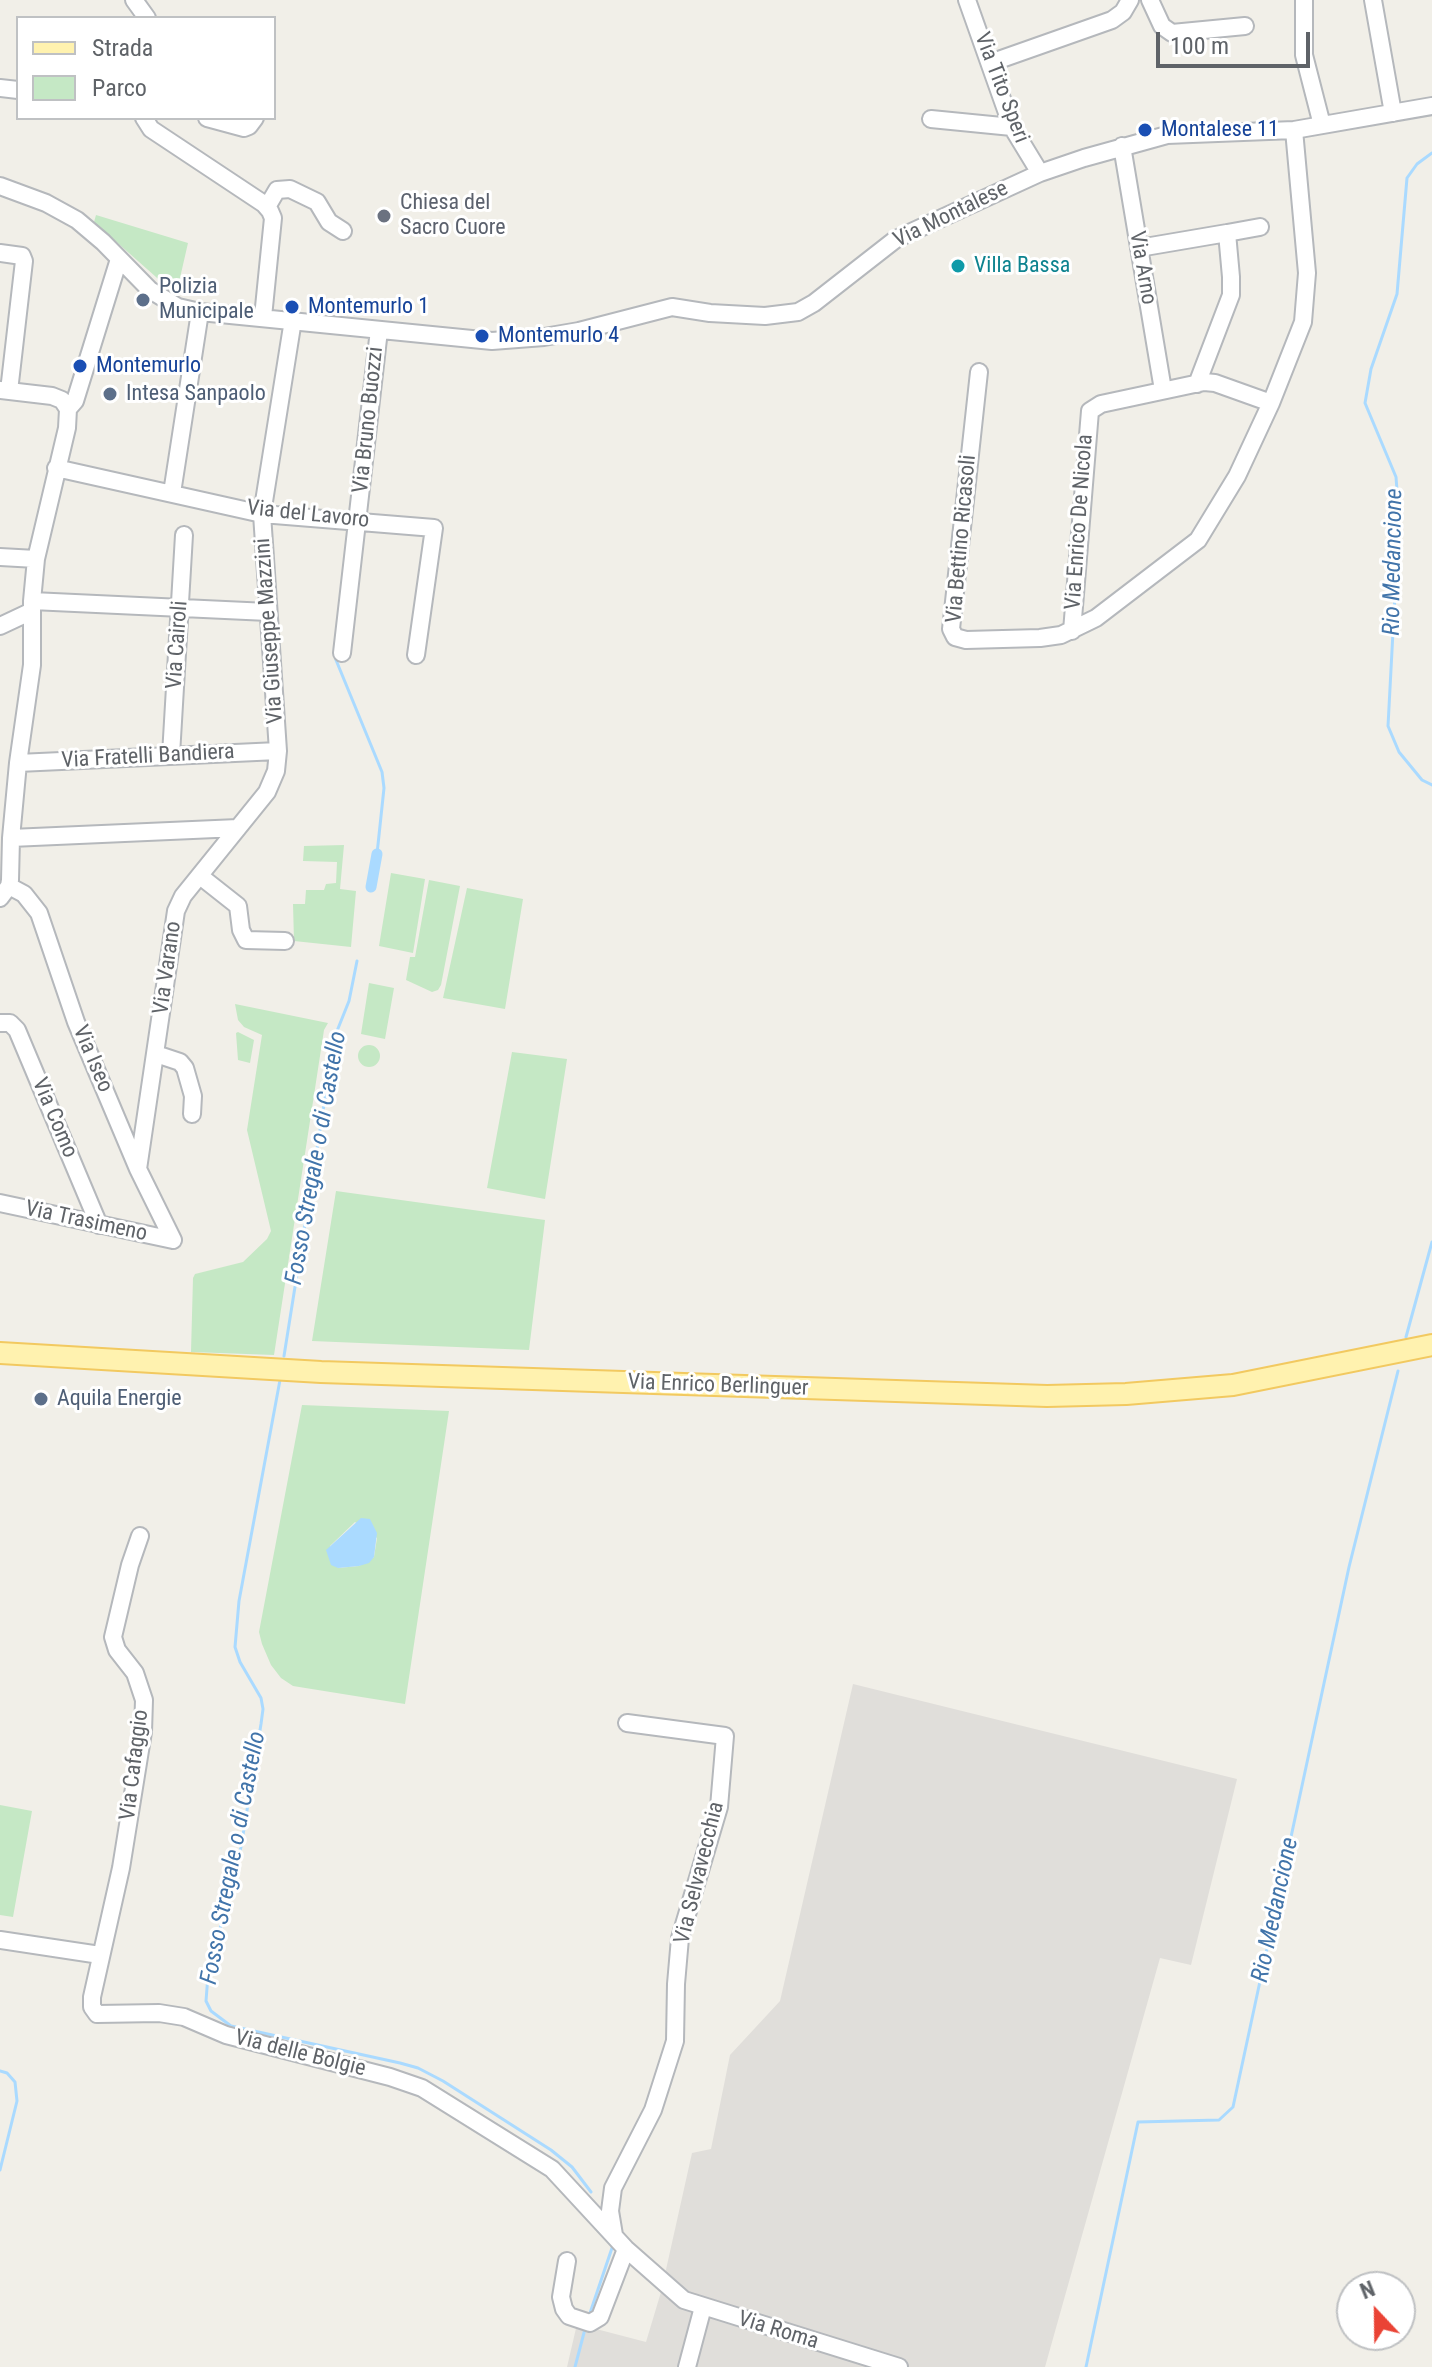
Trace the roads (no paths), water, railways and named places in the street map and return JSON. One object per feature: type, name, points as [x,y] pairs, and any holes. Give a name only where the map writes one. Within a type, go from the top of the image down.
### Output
[{"type":"main road","name":"Via Enrico Berlinguer","points":[[0,1353],[321,1372],[1047,1396],[1126,1394],[1233,1385],[1424,1347]]},
{"type":"street","name":"Via Tito Speri","points":[[967,0],[1012,127],[1040,173]]},
{"type":"street","points":[[990,63],[1104,24],[1118,17],[1130,0]]},
{"type":"street","points":[[1150,0],[1167,31],[1178,34],[1245,26]]},
{"type":"street","points":[[1304,0],[1304,55],[1322,125]]},
{"type":"street","points":[[1373,0],[1393,113]]},
{"type":"street","name":"Via Montalese","points":[[0,186],[46,203],[77,220],[150,290],[178,307],[200,312],[492,341],[579,331],[664,308],[689,316],[710,313],[782,316],[798,312],[896,239],[1040,173],[1122,146],[1179,133],[1294,130],[1432,106]]},
{"type":"street","points":[[931,119],[1012,127]]},
{"type":"street","points":[[145,120],[151,129],[267,207],[273,218],[263,317]]},
{"type":"street","points":[[214,120],[244,128],[254,120]]},
{"type":"street","points":[[1072,631],[1096,618],[1198,540],[1237,476],[1271,403],[1303,322],[1307,273],[1294,130]]},
{"type":"street","name":"Via Arno","points":[[1122,146],[1163,390]]},
{"type":"street","points":[[267,207],[277,190],[290,189],[317,202],[329,222],[343,231]]},
{"type":"street","points":[[1139,248],[1260,227]]},
{"type":"street","points":[[1197,384],[1231,295],[1227,233]]},
{"type":"street","points":[[0,253],[22,256],[24,261],[5,390],[52,396],[62,400],[68,409],[67,428],[36,559],[32,665],[4,892]]},
{"type":"street","points":[[68,409],[75,401],[119,259]]},
{"type":"street","points":[[172,493],[200,312]]},
{"type":"street","name":"Via Giuseppe Mazzini","points":[[278,751],[262,514],[293,320]]},
{"type":"street","name":"Via Bruno Buozzi","points":[[342,653],[379,330]]},
{"type":"street","name":"Via Bettino Ricasoli","points":[[979,372],[951,629],[955,637],[966,640],[1040,638],[1072,631]]},
{"type":"street","name":"Via Enrico De Nicola","points":[[1072,631],[1090,411],[1101,404],[1163,390],[1215,383],[1271,403]]},
{"type":"street","name":"Via del Lavoro","points":[[56,468],[262,514],[434,528],[416,655]]},
{"type":"street","name":"Via Cairoli","points":[[171,755],[184,535]]},
{"type":"street","points":[[0,557],[36,559]]},
{"type":"street","points":[[0,626],[32,606],[181,607],[268,612]]},
{"type":"street","name":"Via Fratelli Bandiera","points":[[18,763],[278,751]]},
{"type":"street","name":"Via Varano","points":[[138,1169],[176,911],[183,896],[271,785],[278,751]]},
{"type":"street","points":[[11,838],[238,828]]},
{"type":"street","points":[[200,876],[238,906],[241,930],[246,940],[285,941]]},
{"type":"street","name":"Via Iseo","points":[[4,892],[24,894],[39,913],[76,1022],[138,1169],[173,1240]]},
{"type":"street","name":"Via Como","points":[[0,1023],[10,1023],[17,1030],[99,1225]]},
{"type":"street","points":[[156,1054],[180,1062],[185,1068],[193,1096],[192,1114]]},
{"type":"street","name":"Via Trasimeno","points":[[0,1203],[173,1240]]},
{"type":"street","name":"Via Cafaggio","points":[[100,1955],[121,1868],[143,1732],[144,1700],[135,1673],[117,1650],[113,1637],[140,1536]]},
{"type":"street","name":"Via Selvavecchia","points":[[620,2243],[610,2211],[613,2188],[653,2110],[675,2041],[680,1938],[719,1807],[725,1736],[627,1723]]},
{"type":"street","points":[[0,1940],[100,1955]]},
{"type":"street","name":"Via delle Bolgie","points":[[100,1955],[92,1997],[92,2007],[97,2014],[159,2013],[184,2017],[226,2035],[422,2088],[552,2169],[620,2243]]},
{"type":"street","points":[[567,2261],[561,2297],[564,2309],[569,2316],[590,2323],[600,2317],[620,2243]]},
{"type":"street","name":"Via Roma","points":[[620,2243],[677,2295],[703,2307],[899,2367]]},
{"type":"street","points":[[687,2367],[703,2307]]},
{"type":"water","points":[[361,1518],[370,1519],[377,1533],[374,1557],[369,1563],[359,1566],[338,1568],[331,1565],[326,1550]]},
{"type":"waterway","name":"Rio Medancione","points":[[1432,153],[1417,164],[1407,178],[1397,294],[1371,369],[1365,403],[1396,477],[1399,518],[1388,726],[1399,752],[1422,780],[1432,785]]},
{"type":"waterway","name":"Fosso Stregale o di Castello","points":[[336,660],[382,772],[384,788],[377,854]]},
{"type":"waterway","name":"Fosso Stregale o di Castello","points":[[371,887],[377,854]]},
{"type":"waterway","name":"Fosso Stregale o di Castello","points":[[284,1356],[333,1048],[349,1001],[357,961]]},
{"type":"waterway","name":"Rio Medancione","points":[[1406,1337],[1432,1242]]},
{"type":"waterway","name":"Rio Medancione","points":[[1086,2367],[1138,2122],[1219,2120],[1233,2107],[1349,1567],[1398,1371]]},
{"type":"waterway","name":"Fosso Stregale o di Castello","points":[[280,1380],[239,1601],[235,1647],[261,1698],[263,1709],[241,1847],[208,1975],[206,2001],[211,2011],[231,2026],[418,2068],[551,2150],[572,2167],[591,2192]]},
{"type":"waterway","points":[[0,2071],[7,2073],[15,2082],[17,2101],[0,2170]]},
{"type":"waterway","name":"Fosso Stregale o di Castello","points":[[589,2316],[612,2248]]},
{"type":"waterway","name":"Fosso Stregale o di Castello","points":[[575,2367],[585,2329]]},
{"type":"place","name":"Montalese 11","points":[[1145,130]]},
{"type":"place","name":"Chiesa del Sacro Cuore","points":[[384,216]]},
{"type":"place","name":"Villa Bassa","points":[[958,266]]},
{"type":"place","name":"Polizia Municipale","points":[[143,300]]},
{"type":"place","name":"Montemurlo 1","points":[[292,307]]},
{"type":"place","name":"Montemurlo 4","points":[[482,336]]},
{"type":"place","name":"Montemurlo","points":[[80,366]]},
{"type":"place","name":"Intesa Sanpaolo","points":[[110,394]]},
{"type":"place","name":"Aquila Energie","points":[[41,1399]]}]
